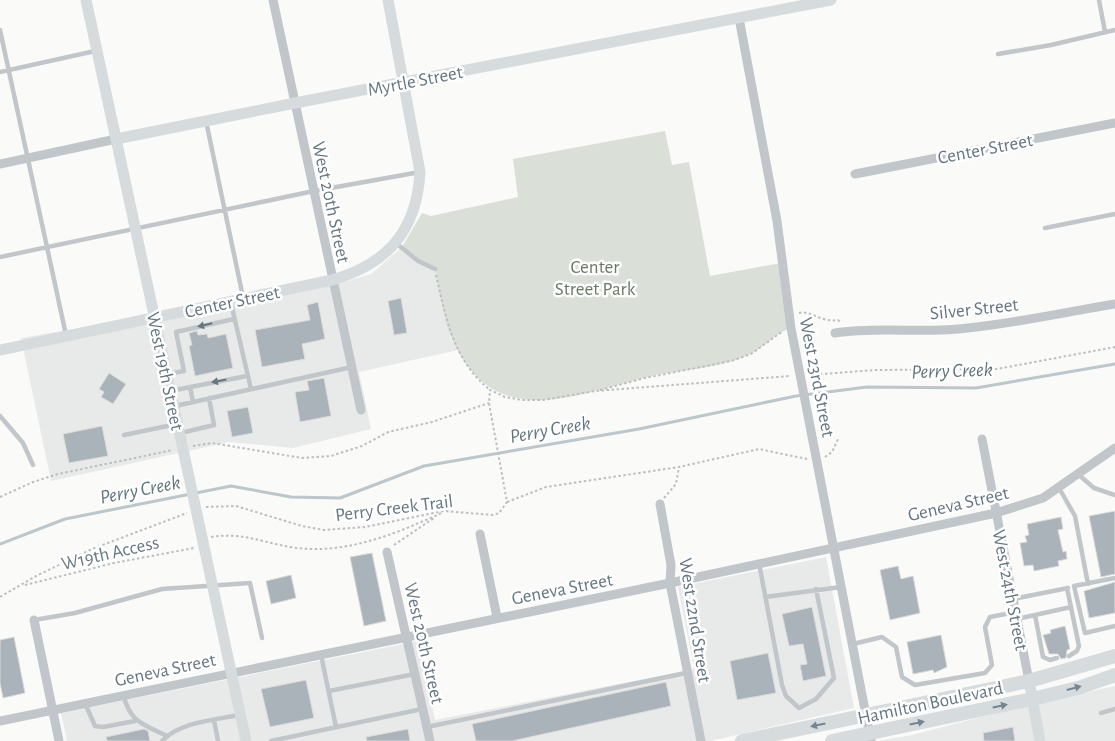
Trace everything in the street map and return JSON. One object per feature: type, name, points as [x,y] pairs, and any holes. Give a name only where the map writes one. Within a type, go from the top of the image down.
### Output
[{"type":"main road","name":"West 19th Street","points":[[86,0],[246,741]]},
{"type":"main road","name":"Center Street","points":[[0,350],[332,280],[366,268],[396,242],[404,231],[415,208],[419,191],[420,172],[388,0]]},
{"type":"main road","name":"Myrtle Street","points":[[116,139],[295,102],[830,0]]},
{"type":"main road","name":"Hamilton Boulevard","points":[[742,741],[1029,681],[1115,656]]},
{"type":"main road","name":"Hamilton Boulevard","points":[[832,741],[870,737],[1078,688],[1115,675]]},
{"type":"main road","name":"West 24th Street","points":[[1029,681],[1040,741]]},
{"type":"street","name":"West 20th Street","points":[[273,0],[332,280],[362,410]]},
{"type":"street","name":"West 23rd Street","points":[[739,18],[777,221],[792,331],[870,737]]},
{"type":"street","name":"Center Street","points":[[855,174],[1115,123]]},
{"type":"street","name":"Myrtle Street","points":[[0,164],[116,139]]},
{"type":"street","name":"Silver Street","points":[[835,332],[862,328],[968,329],[1115,304]]},
{"type":"street","name":"West 24th Street","points":[[982,439],[1029,681]]},
{"type":"street","name":"Geneva Street","points":[[0,721],[497,617],[670,583],[996,513],[1043,498],[1078,474],[1111,457],[1115,448]]},
{"type":"street","name":"West 22nd Street","points":[[660,504],[672,565],[670,583],[700,741]]},
{"type":"street","points":[[480,534],[497,617]]},
{"type":"street","name":"West 20th Street","points":[[387,552],[408,636],[430,741]]},
{"type":"street","points":[[34,620],[59,741]]},
{"type":"lane","points":[[1099,0],[1105,32]]},
{"type":"lane","points":[[0,30],[66,336]]},
{"type":"lane","points":[[998,54],[1051,45],[1115,30]]},
{"type":"lane","points":[[0,72],[97,51]]},
{"type":"lane","points":[[206,121],[244,299]]},
{"type":"lane","points":[[0,257],[225,209],[420,172]]},
{"type":"lane","points":[[1045,228],[1115,214]]},
{"type":"lane","points":[[396,242],[418,261],[435,269]]},
{"type":"lane","points":[[230,302],[250,389]]},
{"type":"lane","points":[[166,374],[184,371],[176,332],[234,319]]},
{"type":"lane","points":[[173,406],[352,367]]},
{"type":"lane","points":[[170,391],[247,376]]},
{"type":"lane","points":[[190,387],[193,402]]},
{"type":"lane","points":[[124,435],[214,425],[209,398]]},
{"type":"lane","points":[[0,416],[23,443],[33,465]]},
{"type":"lane","points":[[1078,474],[1094,488],[1115,495]]},
{"type":"lane","points":[[1059,488],[1075,516],[1088,584]]},
{"type":"lane","points":[[758,563],[782,685],[786,696],[799,708],[816,698],[834,678],[816,589]]},
{"type":"lane","points":[[1013,599],[1115,578]]},
{"type":"lane","points":[[34,620],[74,612],[162,589],[211,584],[250,583],[262,638]]},
{"type":"lane","points":[[1074,586],[1085,633],[1115,626]]},
{"type":"lane","points":[[765,597],[841,587]]},
{"type":"lane","points":[[1067,588],[1079,646],[1077,651],[1069,656]]},
{"type":"lane","points":[[853,644],[882,637],[896,647],[902,677],[915,685],[985,673],[992,665],[985,627],[990,617],[1035,615],[1071,607]]},
{"type":"lane","points":[[1035,615],[1043,657],[1050,660],[1057,658]]},
{"type":"lane","points":[[321,654],[336,727]]},
{"type":"lane","points":[[427,727],[686,673]]},
{"type":"lane","points":[[329,691],[416,674]]},
{"type":"lane","points":[[123,695],[128,712],[135,720],[167,736]]},
{"type":"lane","points":[[85,703],[95,726],[103,727],[135,720]]},
{"type":"lane","points":[[271,741],[423,709]]},
{"type":"lane","points":[[1101,713],[1115,709]]},
{"type":"lane","points":[[162,741],[167,736],[195,724],[240,715]]},
{"type":"lane","points":[[214,720],[218,741]]},
{"type":"path","points":[[435,269],[451,339],[470,369],[490,390]]},
{"type":"path","points":[[789,314],[803,312],[828,322],[838,320],[849,330]]},
{"type":"path","points":[[595,391],[645,378],[731,361],[751,354],[781,331],[792,331]]},
{"type":"path","points":[[0,497],[33,482],[58,474],[183,451],[212,442],[302,458],[331,456],[362,446],[388,432],[432,422],[489,403]]},
{"type":"path","points":[[492,413],[507,502]]},
{"type":"path","points":[[818,462],[832,452],[839,437]]},
{"type":"path","name":"Perry Creek Trail","points":[[205,507],[236,506],[302,526],[324,530],[365,527],[444,511],[499,513],[507,502],[546,487],[679,467],[759,449],[818,462]]},
{"type":"path","points":[[660,504],[676,484],[679,467]]},
{"type":"path","points":[[387,552],[444,511]]},
{"type":"path","points":[[0,597],[36,576],[92,548],[187,513]]},
{"type":"path","name":"W19th Access","points":[[23,585],[202,540],[240,534],[288,547],[308,549],[343,547],[377,540],[436,516]]},
{"type":"shaded area","points":[[402,247],[435,269],[451,339],[458,350],[359,372],[371,429],[293,448],[229,442],[51,481],[21,338],[340,283],[371,274]]},
{"type":"shaded area","points":[[826,557],[854,708],[710,741],[67,741],[61,713],[418,641],[435,720],[694,669],[678,587]]},
{"type":"shaded area","points":[[1115,686],[1115,741],[877,741],[912,735],[1024,706]]},
{"type":"green space","name":"Center Street Park","points":[[665,131],[672,165],[689,162],[710,276],[781,263],[791,328],[780,333],[750,354],[738,359],[711,366],[656,375],[587,393],[534,400],[510,397],[488,386],[469,368],[452,339],[444,314],[435,269],[418,261],[402,247],[422,213],[431,216],[518,197],[513,159]]},
{"type":"building","points":[[401,298],[407,333],[394,335],[388,301]]},
{"type":"building","points":[[318,302],[325,339],[302,344],[305,359],[262,367],[255,330],[310,320],[307,305]]},
{"type":"building","points":[[197,331],[198,335],[207,334],[208,338],[226,334],[233,368],[195,376],[189,346],[192,345],[189,333]]},
{"type":"building","points":[[109,373],[126,384],[113,404],[101,397],[104,392],[99,389]]},
{"type":"building","points":[[324,378],[331,416],[300,422],[295,392],[309,390],[307,381]]},
{"type":"building","points":[[248,407],[253,433],[232,437],[227,411]]},
{"type":"building","points":[[102,426],[108,456],[69,463],[63,434]]},
{"type":"building","points":[[1115,511],[1115,574],[1101,577],[1089,516]]},
{"type":"building","points":[[1061,517],[1063,529],[1058,530],[1063,552],[1066,551],[1067,559],[1058,561],[1059,566],[1034,571],[1033,565],[1024,566],[1020,543],[1027,542],[1025,536],[1029,535],[1027,524]]},
{"type":"building","points":[[372,553],[386,621],[364,626],[350,557]]},
{"type":"building","points":[[898,566],[901,579],[913,576],[920,613],[890,620],[880,570]]},
{"type":"building","points":[[291,575],[296,598],[271,604],[266,581]]},
{"type":"building","points":[[1115,582],[1115,613],[1089,618],[1084,591]]},
{"type":"building","points":[[812,607],[826,676],[803,681],[800,665],[807,664],[803,644],[789,646],[782,614]]},
{"type":"building","points":[[1065,626],[1070,649],[1067,650],[1066,658],[1061,659],[1058,654],[1049,654],[1043,635],[1051,633],[1050,630]]},
{"type":"building","points":[[941,635],[947,667],[934,673],[933,670],[913,674],[907,642]]},
{"type":"building","points":[[14,637],[25,693],[3,698],[0,683],[0,640]]},
{"type":"building","points":[[768,653],[776,693],[737,700],[730,661]]},
{"type":"building","points":[[306,680],[314,718],[270,727],[261,689]]},
{"type":"building","points":[[666,682],[671,706],[512,741],[476,741],[472,724]]},
{"type":"building","points":[[1013,727],[1015,741],[984,741],[983,733]]},
{"type":"building","points":[[144,729],[148,731],[150,741],[107,741],[106,737]]},
{"type":"building","points":[[408,729],[410,741],[367,741],[366,737]]},
{"type":"waterway","name":"Perry Creek","points":[[0,544],[65,519],[231,486],[291,497],[340,498],[424,466],[639,429],[796,396],[867,387],[976,388],[1115,364]]}]
